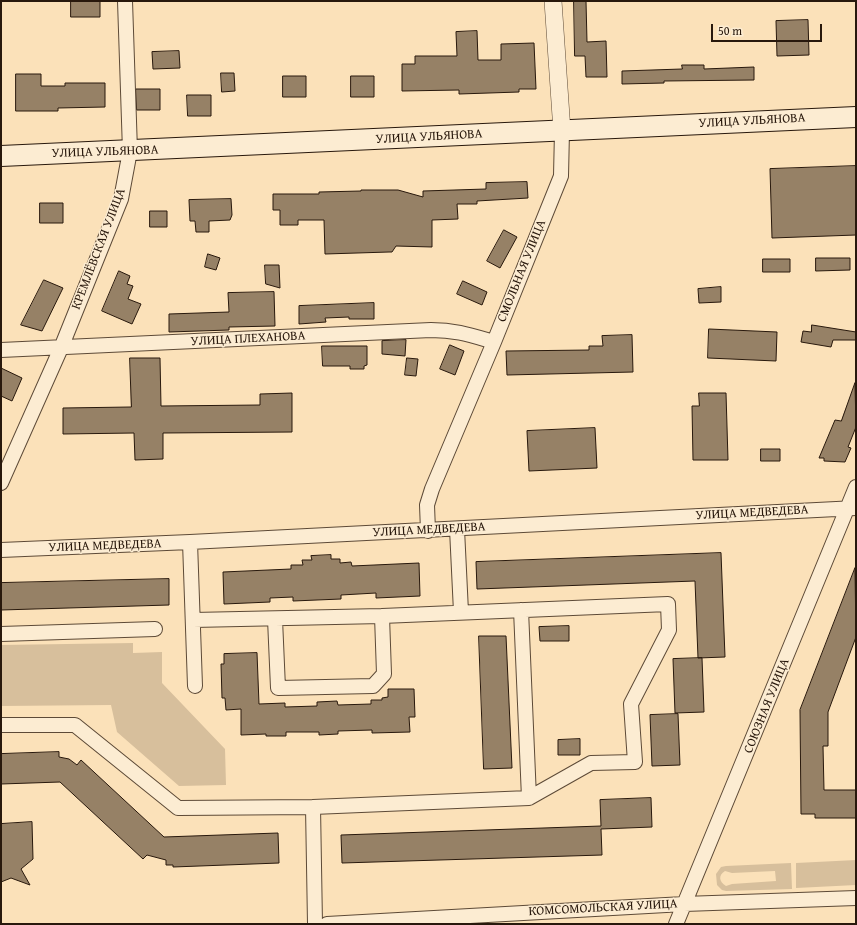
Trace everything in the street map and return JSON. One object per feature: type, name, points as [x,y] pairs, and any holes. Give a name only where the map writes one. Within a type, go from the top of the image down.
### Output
[{"type":"main road","name":"УЛИЦА УЛЬЯНОВА","points":[[1,156],[856,117]]},
{"type":"street","name":"КРЕМЛЁВСКАЯ УЛИЦА","points":[[1,483],[60,348],[121,199],[130,151],[125,1]]},
{"type":"street","name":"СМОЛЬНАЯ УЛИЦА","points":[[428,530],[427,505],[432,489],[494,342],[561,176],[562,131],[553,1]]},
{"type":"street","name":"УЛИЦА ПЛЕХАНОВА","points":[[1,350],[431,330],[459,332],[494,342]]},
{"type":"street","name":"СОЮЗНАЯ УЛИЦА","points":[[676,924],[852,509],[856,487]]},
{"type":"street","name":"УЛИЦА МЕДВЕДЕВА","points":[[1,550],[852,509]]},
{"type":"street","points":[[457,529],[461,612]]},
{"type":"street","points":[[190,542],[195,686]]},
{"type":"street","points":[[1,725],[75,725],[178,808],[313,807],[529,798],[591,763],[635,762],[631,704],[669,630],[668,604],[382,616],[193,620]]},
{"type":"street","points":[[521,610],[529,798]]},
{"type":"street","points":[[275,619],[278,688],[373,686],[384,674],[382,616]]},
{"type":"street","points":[[1,634],[155,629]]},
{"type":"street","points":[[313,807],[315,924]]},
{"type":"street","name":"КОМСОМОЛЬСКАЯ УЛИЦА","points":[[326,924],[684,904],[856,898]]},
{"type":"shaded area","points":[[133,643],[133,653],[162,652],[162,683],[225,749],[226,785],[179,786],[117,732],[111,705],[1,706],[1,645]]},
{"type":"shaded area","points":[[856,860],[856,885],[796,888],[796,863]]},
{"type":"shaded area","points":[[791,863],[792,889],[722,890],[717,885],[716,874],[721,867]],"holes":[[[725,871],[732,873],[775,871],[776,881],[732,884],[726,886],[721,881],[720,876]]]},
{"type":"building","points":[[71,1],[100,1],[100,17],[71,17]]},
{"type":"building","points":[[574,1],[586,1],[587,42],[606,41],[607,77],[586,77],[585,56],[575,56]]},
{"type":"building","points":[[808,20],[809,55],[777,56],[776,21]]},
{"type":"building","points":[[477,31],[478,60],[501,60],[501,44],[534,43],[536,89],[519,89],[519,92],[459,94],[459,90],[402,91],[402,64],[415,64],[415,56],[457,56],[456,32]]},
{"type":"building","points":[[179,51],[180,68],[153,69],[152,52]]},
{"type":"building","points":[[682,65],[704,65],[704,69],[754,67],[754,80],[664,81],[664,83],[622,84],[622,71],[682,69]]},
{"type":"building","points":[[221,73],[234,73],[235,91],[222,92]]},
{"type":"building","points":[[16,74],[41,74],[41,86],[65,86],[65,83],[105,83],[105,107],[58,108],[58,111],[16,111]]},
{"type":"building","points":[[283,76],[306,76],[306,97],[283,97]]},
{"type":"building","points":[[351,76],[374,76],[374,97],[351,97]]},
{"type":"building","points":[[136,89],[160,89],[160,110],[137,110]]},
{"type":"building","points":[[187,95],[211,95],[211,116],[188,116]]},
{"type":"building","points":[[856,166],[856,235],[772,238],[770,169]]},
{"type":"building","points":[[527,182],[528,198],[477,201],[477,204],[457,204],[458,219],[432,220],[432,247],[396,246],[392,252],[325,254],[324,220],[298,220],[298,225],[280,225],[280,210],[273,210],[273,194],[319,194],[319,192],[398,190],[423,197],[423,191],[486,189],[486,183]]},
{"type":"building","points":[[231,199],[232,215],[230,220],[209,221],[209,232],[196,232],[195,221],[190,221],[189,200]]},
{"type":"building","points":[[40,203],[63,203],[63,223],[40,223]]},
{"type":"building","points":[[150,211],[167,211],[167,227],[150,227]]},
{"type":"building","points":[[504,230],[517,237],[500,268],[487,261]]},
{"type":"building","points":[[208,254],[220,258],[216,270],[205,267]]},
{"type":"building","points":[[816,258],[850,258],[850,270],[816,271]]},
{"type":"building","points":[[763,259],[790,259],[790,272],[763,272]]},
{"type":"building","points":[[265,265],[279,265],[280,288],[266,284]]},
{"type":"building","points":[[119,271],[130,276],[127,284],[133,286],[128,299],[141,304],[132,324],[102,311]]},
{"type":"building","points":[[44,280],[63,288],[42,331],[21,325]]},
{"type":"building","points":[[463,281],[487,292],[482,305],[457,294]]},
{"type":"building","points":[[721,287],[721,302],[699,303],[698,289]]},
{"type":"building","points":[[274,292],[275,326],[229,327],[229,330],[169,332],[169,314],[229,312],[228,293]]},
{"type":"building","points":[[374,303],[374,319],[349,319],[349,317],[325,318],[326,322],[299,324],[299,306]]},
{"type":"building","points":[[812,325],[856,332],[856,340],[833,340],[831,347],[801,342],[803,331],[811,332]]},
{"type":"building","points":[[709,329],[777,332],[776,361],[708,358]]},
{"type":"building","points":[[632,335],[633,372],[507,375],[506,351],[589,350],[589,346],[603,346],[602,336]]},
{"type":"building","points":[[406,340],[405,356],[382,354],[382,341]]},
{"type":"building","points":[[450,345],[464,351],[455,375],[440,369]]},
{"type":"building","points":[[322,346],[367,346],[367,365],[364,366],[364,369],[350,369],[350,366],[323,366]]},
{"type":"building","points":[[130,358],[160,358],[161,406],[260,405],[260,394],[292,393],[292,432],[163,433],[163,459],[135,460],[134,433],[63,434],[63,408],[131,407]]},
{"type":"building","points":[[407,358],[418,359],[416,376],[405,375]]},
{"type":"building","points":[[1,368],[22,378],[12,401],[1,396]]},
{"type":"building","points":[[855,383],[856,427],[848,447],[851,448],[845,462],[824,461],[824,458],[819,458],[835,420],[841,421]]},
{"type":"building","points":[[699,393],[726,393],[728,460],[693,460],[692,406],[699,406]]},
{"type":"building","points":[[595,428],[597,468],[529,471],[527,431]]},
{"type":"building","points":[[761,449],[780,449],[780,461],[761,461]]},
{"type":"building","points":[[721,553],[725,657],[698,658],[695,581],[477,589],[476,562]]},
{"type":"building","points":[[331,555],[331,559],[340,559],[340,563],[351,562],[352,566],[419,563],[420,596],[376,598],[376,593],[341,595],[341,599],[293,601],[293,597],[270,598],[270,602],[224,604],[223,572],[291,569],[291,565],[303,565],[302,560],[312,560],[311,556]]},
{"type":"building","points":[[855,568],[856,637],[828,712],[828,746],[823,746],[824,790],[856,790],[856,818],[815,818],[815,814],[801,814],[800,710]]},
{"type":"building","points":[[169,579],[169,605],[1,610],[1,583]]},
{"type":"building","points":[[569,626],[569,641],[540,641],[539,627]]},
{"type":"building","points":[[479,636],[506,636],[512,768],[484,769]]},
{"type":"building","points":[[257,653],[259,704],[285,703],[285,707],[317,706],[317,702],[337,701],[338,705],[371,704],[371,700],[382,700],[382,698],[388,697],[388,689],[414,689],[415,717],[409,717],[410,732],[372,733],[372,730],[338,731],[338,734],[319,735],[319,732],[286,732],[286,736],[266,736],[266,734],[241,735],[241,709],[226,710],[225,698],[222,698],[221,664],[224,664],[224,654]]},
{"type":"building","points":[[702,658],[704,712],[675,713],[673,659]]},
{"type":"building","points":[[678,714],[680,765],[652,766],[650,715]]},
{"type":"building","points":[[580,739],[580,755],[558,755],[558,740]]},
{"type":"building","points":[[59,752],[59,757],[69,759],[77,765],[81,760],[164,837],[278,833],[279,863],[173,867],[173,865],[166,865],[166,860],[147,855],[143,859],[60,782],[1,784],[1,754]]},
{"type":"building","points":[[651,798],[652,827],[601,829],[602,855],[342,863],[341,835],[601,826],[600,800]]},
{"type":"building","points":[[32,822],[33,859],[21,869],[30,885],[11,878],[1,882],[1,824]]}]
